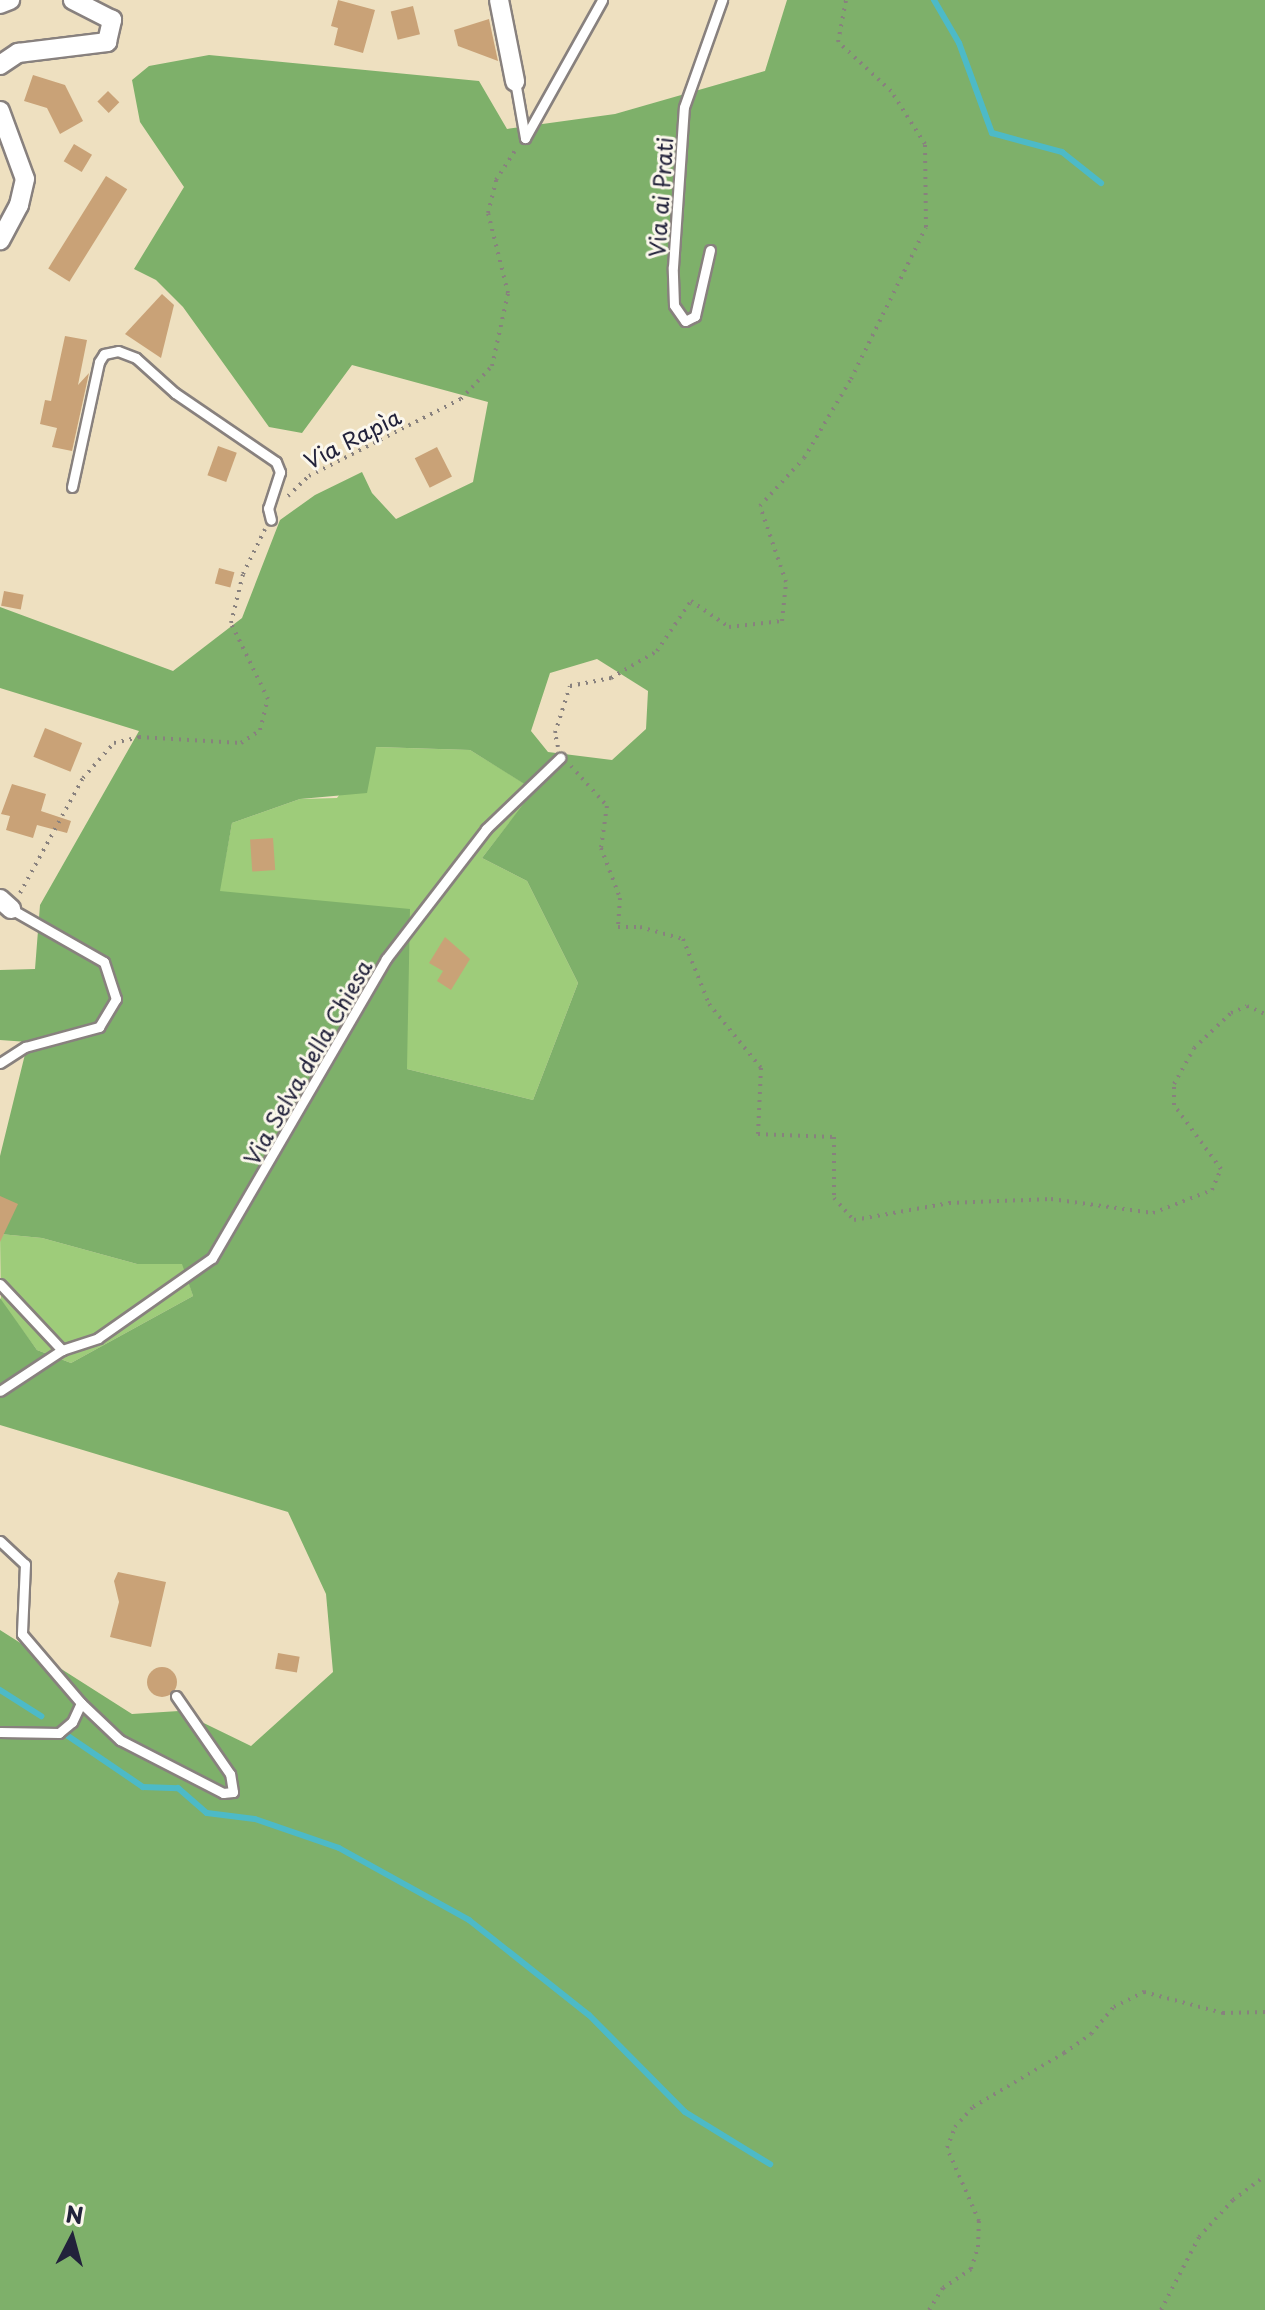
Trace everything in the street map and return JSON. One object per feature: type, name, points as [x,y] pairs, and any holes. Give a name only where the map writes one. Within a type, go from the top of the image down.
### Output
[{"type":"street","points":[[0,4],[10,0]]},
{"type":"street","points":[[0,65],[18,53],[107,42],[112,20],[73,0]]},
{"type":"street","points":[[499,0],[515,81]]},
{"type":"street","points":[[0,111],[25,179],[0,240]]},
{"type":"lane","points":[[525,138],[602,0]]},
{"type":"lane","name":"Via ai Prati","points":[[710,250],[695,316],[685,321],[674,305],[673,267],[684,107],[722,0]]},
{"type":"lane","points":[[515,81],[525,138]]},
{"type":"lane","points":[[72,487],[99,362],[104,354],[118,351],[136,358],[175,393],[276,462],[280,472],[268,508],[271,520]]},
{"type":"lane","name":"Via Selva della Chiesa","points":[[0,1391],[62,1350],[98,1338],[212,1258],[386,959],[486,829],[560,758]]},
{"type":"lane","points":[[0,1063],[25,1047],[99,1027],[116,999],[104,962],[5,904]]},
{"type":"lane","points":[[0,1284],[62,1350]]},
{"type":"lane","points":[[0,1541],[25,1564],[19,1610],[22,1634],[81,1703],[120,1740],[223,1793],[233,1792],[230,1774],[176,1696]]},
{"type":"lane","points":[[0,1732],[59,1733],[72,1722],[81,1703]]},
{"type":"path","points":[[846,0],[838,42],[891,91],[925,144],[926,227],[851,379],[804,458],[760,506],[786,582],[782,621],[729,627],[691,601],[657,651],[611,678],[570,686],[555,733],[560,758],[586,777],[607,806],[601,848],[620,898],[618,927],[640,927],[683,939],[709,1004],[761,1068],[758,1134],[834,1137],[834,1198],[854,1220],[949,1203],[1051,1199],[1153,1213],[1212,1190],[1221,1169],[1174,1105],[1174,1084],[1194,1048],[1231,1013],[1247,1006],[1265,1014]]},
{"type":"path","name":"Via Rapìa","points":[[5,904],[83,778],[114,743],[139,737],[241,743],[260,730],[268,699],[231,616],[243,574],[271,520],[309,476],[461,399],[492,366],[508,301],[488,213],[496,180],[525,138]]},
{"type":"path","points":[[929,2310],[943,2288],[971,2269],[978,2247],[979,2221],[947,2148],[955,2127],[973,2107],[1064,2053],[1091,2034],[1114,2007],[1144,1992],[1223,2013],[1265,2012]]},
{"type":"path","points":[[1161,2310],[1199,2237],[1233,2200],[1265,2176]]},
{"type":"green space","points":[[787,0],[1265,0],[1265,2310],[0,2310],[0,1630],[132,1714],[179,1711],[251,1746],[333,1672],[326,1594],[288,1512],[0,1425],[0,1298],[37,1350],[71,1363],[193,1296],[182,1264],[137,1264],[42,1238],[0,1234],[0,1156],[28,1042],[0,1040],[0,970],[35,969],[40,905],[139,731],[0,688],[0,607],[173,671],[242,618],[280,520],[315,495],[362,472],[372,493],[396,519],[473,482],[488,402],[352,365],[302,433],[269,427],[183,307],[156,280],[134,269],[184,187],[140,122],[132,80],[149,66],[209,55],[479,81],[507,129],[615,114],[765,71]],"holes":[[[597,659],[648,691],[646,729],[612,760],[548,752],[531,731],[550,673]],[[376,747],[470,750],[534,790],[482,858],[527,881],[578,983],[533,1100],[407,1069],[410,909],[220,891],[232,823],[300,799],[367,793]]]},
{"type":"green space","points":[[375,747],[470,750],[535,790],[482,858],[527,881],[578,983],[533,1100],[407,1069],[219,892],[232,823],[300,799],[337,798]]},
{"type":"green space","points":[[0,1234],[42,1238],[137,1264],[183,1264],[193,1296],[71,1363],[37,1350],[1,1301]]},
{"type":"building","points":[[338,0],[375,10],[363,53],[334,45],[338,28],[331,26]]},
{"type":"building","points":[[413,6],[420,34],[398,40],[391,12]]},
{"type":"building","points":[[489,19],[498,61],[458,46],[454,30]]},
{"type":"building","points":[[33,75],[65,85],[83,121],[60,134],[47,108],[24,101]]},
{"type":"building","points":[[108,91],[119,102],[109,113],[97,102]]},
{"type":"building","points":[[74,144],[92,155],[82,172],[64,161]]},
{"type":"building","points":[[106,176],[127,189],[69,282],[48,268]]},
{"type":"building","points":[[162,294],[174,305],[161,358],[125,334]]},
{"type":"building","points":[[65,336],[87,340],[78,385],[89,373],[72,451],[52,447],[57,428],[40,424],[45,400],[51,401]]},
{"type":"building","points":[[218,446],[237,453],[226,482],[207,475]]},
{"type":"building","points":[[437,447],[452,476],[430,488],[415,458]]},
{"type":"building","points":[[219,568],[234,572],[230,588],[215,583]]},
{"type":"building","points":[[4,591],[24,595],[21,610],[1,606]]},
{"type":"building","points":[[45,728],[82,743],[70,772],[33,757]]},
{"type":"building","points":[[12,784],[46,794],[41,811],[71,821],[67,833],[37,825],[33,838],[6,830],[10,816],[1,814]]},
{"type":"building","points":[[273,838],[275,870],[252,872],[250,840]]},
{"type":"building","points":[[445,937],[470,959],[451,990],[437,981],[443,971],[429,963]]},
{"type":"building","points":[[0,1196],[18,1204],[0,1242]]},
{"type":"building","points":[[118,1572],[166,1582],[151,1647],[110,1637],[119,1602],[114,1581]]},
{"type":"building","points":[[278,1653],[300,1657],[297,1673],[275,1669]]},
{"type":"building","points":[[162,1667],[168,1668],[176,1676],[176,1688],[168,1696],[162,1697],[156,1696],[148,1688],[147,1682],[148,1676],[156,1668]]},
{"type":"waterway","points":[[934,0],[959,43],[992,133],[1062,152],[1101,183]]},
{"type":"waterway","points":[[0,1690],[41,1716]]},
{"type":"waterway","points":[[68,1736],[143,1787],[178,1788],[207,1813],[255,1819],[339,1848],[469,1920],[589,2015],[685,2112],[770,2164]]}]
